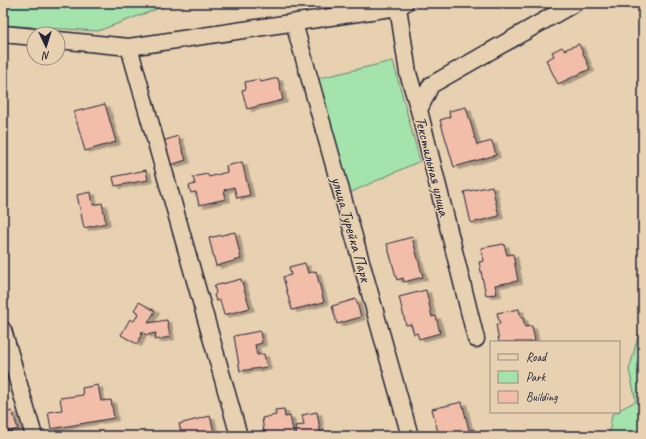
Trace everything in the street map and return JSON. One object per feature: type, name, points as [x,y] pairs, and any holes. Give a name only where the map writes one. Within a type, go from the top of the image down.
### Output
[{"type":"street","name":"Текстильная улица","points":[[476,339],[419,110],[431,84],[574,3]]},
{"type":"street","points":[[66,41],[129,47],[294,23],[402,5],[408,74],[419,110]]},
{"type":"street","name":"улица Турейка Парк","points":[[294,23],[410,436]]},
{"type":"street","points":[[3,34],[26,36]]},
{"type":"street","points":[[129,47],[239,436]]},
{"type":"street","points":[[3,330],[34,436]]},
{"type":"green space","points":[[3,3],[173,3],[98,31],[66,29],[66,26],[3,25]]},
{"type":"green space","points":[[393,61],[420,161],[347,194],[315,79]]},
{"type":"green space","points":[[643,322],[643,436],[609,436],[612,414],[620,413],[620,409],[636,401],[629,370]]},
{"type":"building","points":[[579,44],[590,69],[558,84],[546,60],[554,56],[552,52],[562,47],[564,50]]},
{"type":"building","points":[[278,78],[283,100],[247,109],[242,90],[246,89],[245,82],[259,79],[261,82]]},
{"type":"building","points":[[105,104],[116,142],[85,151],[74,112]]},
{"type":"building","points":[[466,107],[477,145],[492,141],[496,155],[454,167],[440,120],[450,117],[449,111]]},
{"type":"building","points":[[178,136],[186,160],[171,165],[163,141]]},
{"type":"building","points":[[242,162],[250,195],[237,198],[234,187],[224,190],[226,199],[199,205],[196,192],[191,193],[189,186],[195,184],[193,177],[207,174],[209,177],[227,172],[226,166]]},
{"type":"building","points":[[146,170],[148,180],[115,186],[113,177]]},
{"type":"building","points":[[492,186],[499,216],[471,223],[464,192]]},
{"type":"building","points":[[91,192],[93,205],[102,203],[106,223],[84,228],[77,195]]},
{"type":"building","points":[[235,232],[241,259],[216,266],[209,238]]},
{"type":"building","points":[[412,237],[423,277],[404,282],[403,278],[397,280],[387,244]]},
{"type":"building","points":[[504,244],[507,255],[513,254],[518,281],[495,285],[497,294],[486,295],[479,262],[484,261],[481,248]]},
{"type":"building","points":[[305,263],[308,273],[316,271],[324,302],[292,310],[283,277],[291,275],[289,267]]},
{"type":"building","points":[[241,279],[250,308],[224,315],[220,300],[216,301],[214,286]]},
{"type":"building","points":[[426,290],[432,317],[436,316],[440,333],[419,339],[417,333],[414,334],[411,324],[406,325],[399,297]]},
{"type":"building","points":[[356,299],[361,317],[337,324],[332,306]]},
{"type":"building","points":[[139,302],[155,311],[148,323],[167,320],[170,337],[155,340],[156,333],[146,335],[142,331],[137,344],[121,335],[130,319],[134,321],[139,313],[134,310]]},
{"type":"building","points":[[519,309],[525,327],[532,326],[535,341],[499,341],[496,324],[500,324],[497,313]]},
{"type":"building","points":[[260,331],[262,343],[255,345],[257,355],[264,354],[267,367],[240,371],[234,336]]},
{"type":"building","points":[[98,385],[101,401],[111,400],[114,418],[51,429],[48,412],[62,410],[60,398],[83,395],[82,388]]},
{"type":"building","points":[[462,402],[469,430],[474,429],[476,436],[439,436],[432,409]]},
{"type":"building","points":[[284,409],[285,417],[290,416],[294,436],[267,436],[267,432],[264,432],[262,418],[276,415],[275,410]]},
{"type":"building","points":[[12,411],[18,429],[3,433],[3,414]]},
{"type":"building","points":[[317,412],[321,436],[297,436],[295,426],[304,425],[302,415]]},
{"type":"building","points":[[210,416],[215,436],[182,436],[179,424]]}]
